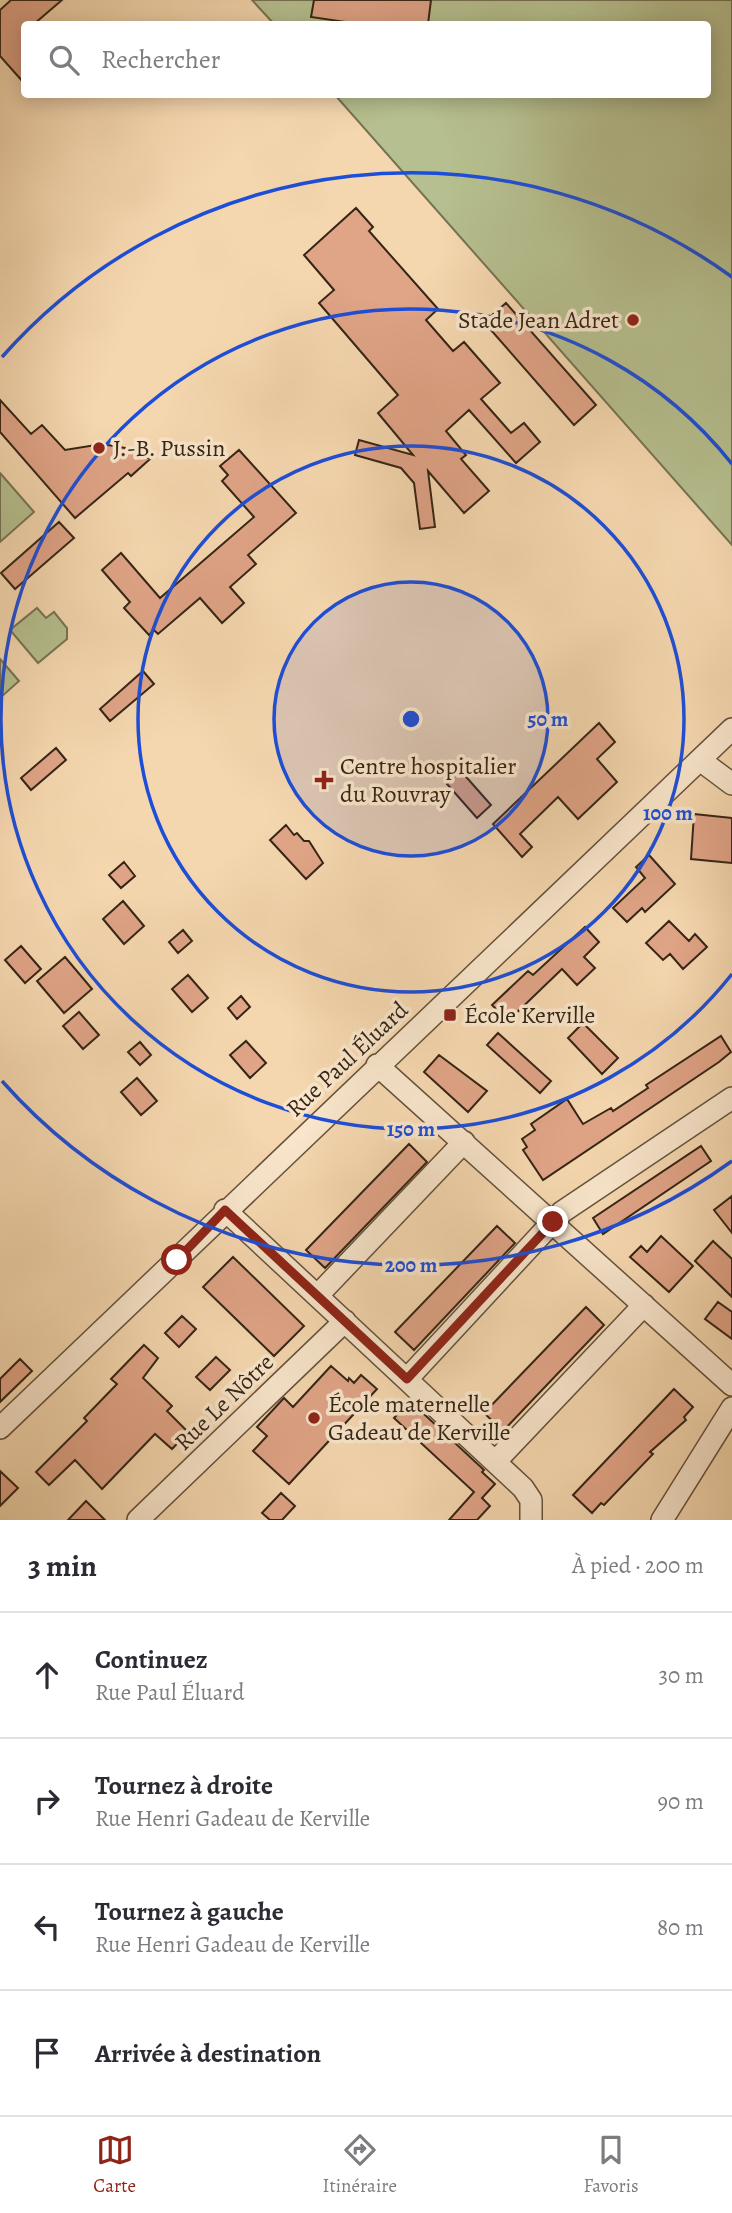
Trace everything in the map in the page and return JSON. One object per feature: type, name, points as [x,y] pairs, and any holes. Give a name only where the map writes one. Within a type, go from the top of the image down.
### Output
[{"type":"street","name":"Rue Paul Éluard","points":[[0,1428],[225,1210],[732,729]]},
{"type":"street","points":[[700,760],[732,784]]},
{"type":"street","points":[[377,1065],[732,1385]]},
{"type":"street","points":[[407,1379],[562,1212],[732,1098]]},
{"type":"street","points":[[318,1295],[464,1142]]},
{"type":"street","points":[[225,1210],[495,1462],[531,1500],[530,1520]]},
{"type":"street","points":[[495,1462],[644,1305]]},
{"type":"street","name":"Rue Le Nôtre","points":[[142,1519],[345,1321]]},
{"type":"street","points":[[662,1520],[732,1408]]},
{"type":"green space","name":"Stade Jean Adret","points":[[252,0],[732,0],[732,545],[338,98],[711,98],[711,21],[271,21]]},
{"type":"green space","points":[[0,473],[34,512],[0,542]]},
{"type":"green space","points":[[37,608],[46,618],[54,612],[67,628],[67,639],[38,663],[10,630]]},
{"type":"green space","points":[[0,659],[19,681],[0,698]]},
{"type":"building","points":[[11,0],[62,0],[38,21],[21,21],[21,80],[0,56],[0,10]]},
{"type":"building","points":[[314,0],[431,0],[428,21],[338,21],[311,17]]},
{"type":"building","points":[[356,208],[373,227],[369,231],[438,309],[426,320],[453,351],[464,342],[500,383],[481,399],[511,433],[524,423],[540,442],[516,463],[469,410],[446,431],[466,455],[461,459],[489,491],[464,513],[428,471],[435,527],[420,529],[414,483],[401,468],[355,455],[359,440],[413,455],[378,413],[398,395],[319,303],[334,290],[304,255]]},
{"type":"building","points":[[506,303],[596,405],[574,425],[484,322]]},
{"type":"building","name":"J.-B. Pussin","points":[[0,400],[31,434],[42,425],[65,450],[102,444],[131,449],[150,459],[131,476],[128,473],[75,518],[0,432]]},
{"type":"building","points":[[239,450],[296,513],[248,555],[256,564],[230,587],[244,603],[222,623],[200,598],[158,634],[154,630],[149,635],[124,608],[130,602],[102,570],[121,553],[160,598],[254,517],[222,481],[228,475],[220,466]]},
{"type":"building","points":[[59,522],[74,538],[15,589],[1,573]]},
{"type":"building","points":[[143,671],[154,684],[110,721],[100,709]]},
{"type":"building","points":[[599,723],[615,742],[597,759],[617,782],[578,819],[558,797],[520,834],[532,847],[522,857],[493,824]]},
{"type":"building","points":[[56,748],[66,760],[31,790],[21,778]]},
{"type":"building","points":[[460,770],[491,805],[477,818],[447,784]]},
{"type":"building","points":[[694,814],[732,818],[732,863],[691,859]]},
{"type":"building","points":[[286,825],[294,835],[297,833],[304,841],[309,841],[323,863],[306,879],[270,840]]},
{"type":"building","points":[[649,855],[675,884],[645,912],[642,908],[627,922],[613,908],[645,878],[636,867]]},
{"type":"building","points":[[124,862],[135,876],[121,888],[109,875]]},
{"type":"building","points":[[123,901],[144,926],[124,944],[103,919]]},
{"type":"building","points":[[669,921],[689,941],[695,934],[707,947],[683,969],[670,954],[663,960],[646,943]]},
{"type":"building","points":[[585,927],[599,942],[584,957],[595,968],[577,985],[562,969],[508,1021],[492,1005],[528,971],[533,975]]},
{"type":"building","points":[[183,930],[192,941],[178,953],[169,942]]},
{"type":"building","points":[[21,946],[41,969],[25,983],[5,960]]},
{"type":"building","points":[[65,957],[92,989],[64,1013],[37,981]]},
{"type":"building","points":[[188,975],[208,998],[192,1012],[172,989]]},
{"type":"building","points":[[241,996],[250,1007],[237,1019],[228,1008]]},
{"type":"building","points":[[79,1012],[99,1035],[83,1049],[63,1026]]},
{"type":"building","points":[[583,1023],[618,1058],[602,1074],[568,1038]]},
{"type":"building","points":[[498,1033],[551,1081],[540,1093],[487,1045]]},
{"type":"building","points":[[721,1036],[731,1052],[719,1062],[543,1180],[523,1150],[527,1147],[522,1139],[535,1130],[531,1124],[567,1099],[583,1124],[611,1108],[613,1111],[648,1088],[646,1085]]},
{"type":"building","points":[[246,1041],[266,1063],[250,1078],[230,1055]]},
{"type":"building","points":[[140,1042],[151,1055],[140,1065],[128,1052]]},
{"type":"building","points":[[439,1055],[487,1091],[468,1112],[424,1072]]},
{"type":"building","points":[[137,1078],[157,1101],[141,1115],[121,1092]]},
{"type":"building","points":[[409,1144],[427,1162],[325,1268],[306,1250]]},
{"type":"building","points":[[701,1146],[711,1161],[603,1234],[593,1218]]},
{"type":"building","points":[[732,1196],[732,1233],[714,1210]]},
{"type":"building","points":[[497,1226],[515,1243],[414,1350],[395,1332]]},
{"type":"building","points":[[661,1236],[693,1266],[669,1292],[630,1257],[641,1246],[647,1252]]},
{"type":"building","points":[[713,1241],[732,1259],[732,1297],[695,1261]]},
{"type":"building","points":[[233,1257],[304,1326],[274,1356],[203,1287]]},
{"type":"building","points":[[718,1302],[732,1312],[732,1339],[705,1319]]},
{"type":"building","points":[[586,1307],[604,1325],[503,1431],[484,1413]]},
{"type":"building","points":[[182,1316],[196,1329],[179,1347],[165,1333]]},
{"type":"building","points":[[144,1345],[158,1358],[143,1378],[172,1406],[167,1411],[188,1432],[172,1449],[155,1434],[102,1489],[75,1460],[49,1485],[36,1472],[87,1421],[84,1418],[117,1384],[111,1379]]},
{"type":"building","points":[[216,1357],[230,1370],[210,1390],[196,1377]]},
{"type":"building","points":[[20,1359],[32,1371],[0,1402],[0,1379]]},
{"type":"building","points":[[331,1366],[348,1381],[349,1378],[354,1383],[361,1375],[377,1389],[289,1484],[253,1451],[267,1436],[257,1427],[284,1398],[293,1407]]},
{"type":"building","points":[[674,1389],[693,1407],[684,1417],[686,1420],[650,1452],[653,1454],[604,1505],[601,1503],[592,1513],[573,1495]]},
{"type":"building","points":[[410,1401],[484,1470],[482,1472],[495,1484],[482,1498],[490,1506],[477,1520],[449,1520],[474,1492],[394,1418]]},
{"type":"building","points":[[0,1471],[18,1488],[0,1506]]},
{"type":"building","points":[[281,1493],[295,1506],[282,1520],[270,1520],[262,1513]]},
{"type":"building","points":[[86,1501],[105,1520],[68,1520]]},
{"type":"place","name":"Stade Jean Adret","points":[[633,320]]},
{"type":"place","name":"J.-B. Pussin","points":[[99,448]]},
{"type":"place","name":"Centre hospitalier du Rouvray","points":[[324,780]]},
{"type":"place","name":"École Kerville","points":[[450,1015]]},
{"type":"place","name":"École maternelle Gadeau de Kerville","points":[[314,1418]]},
{"type":"route","points":[[177,1260],[225,1210],[407,1379],[553,1222]]}]
